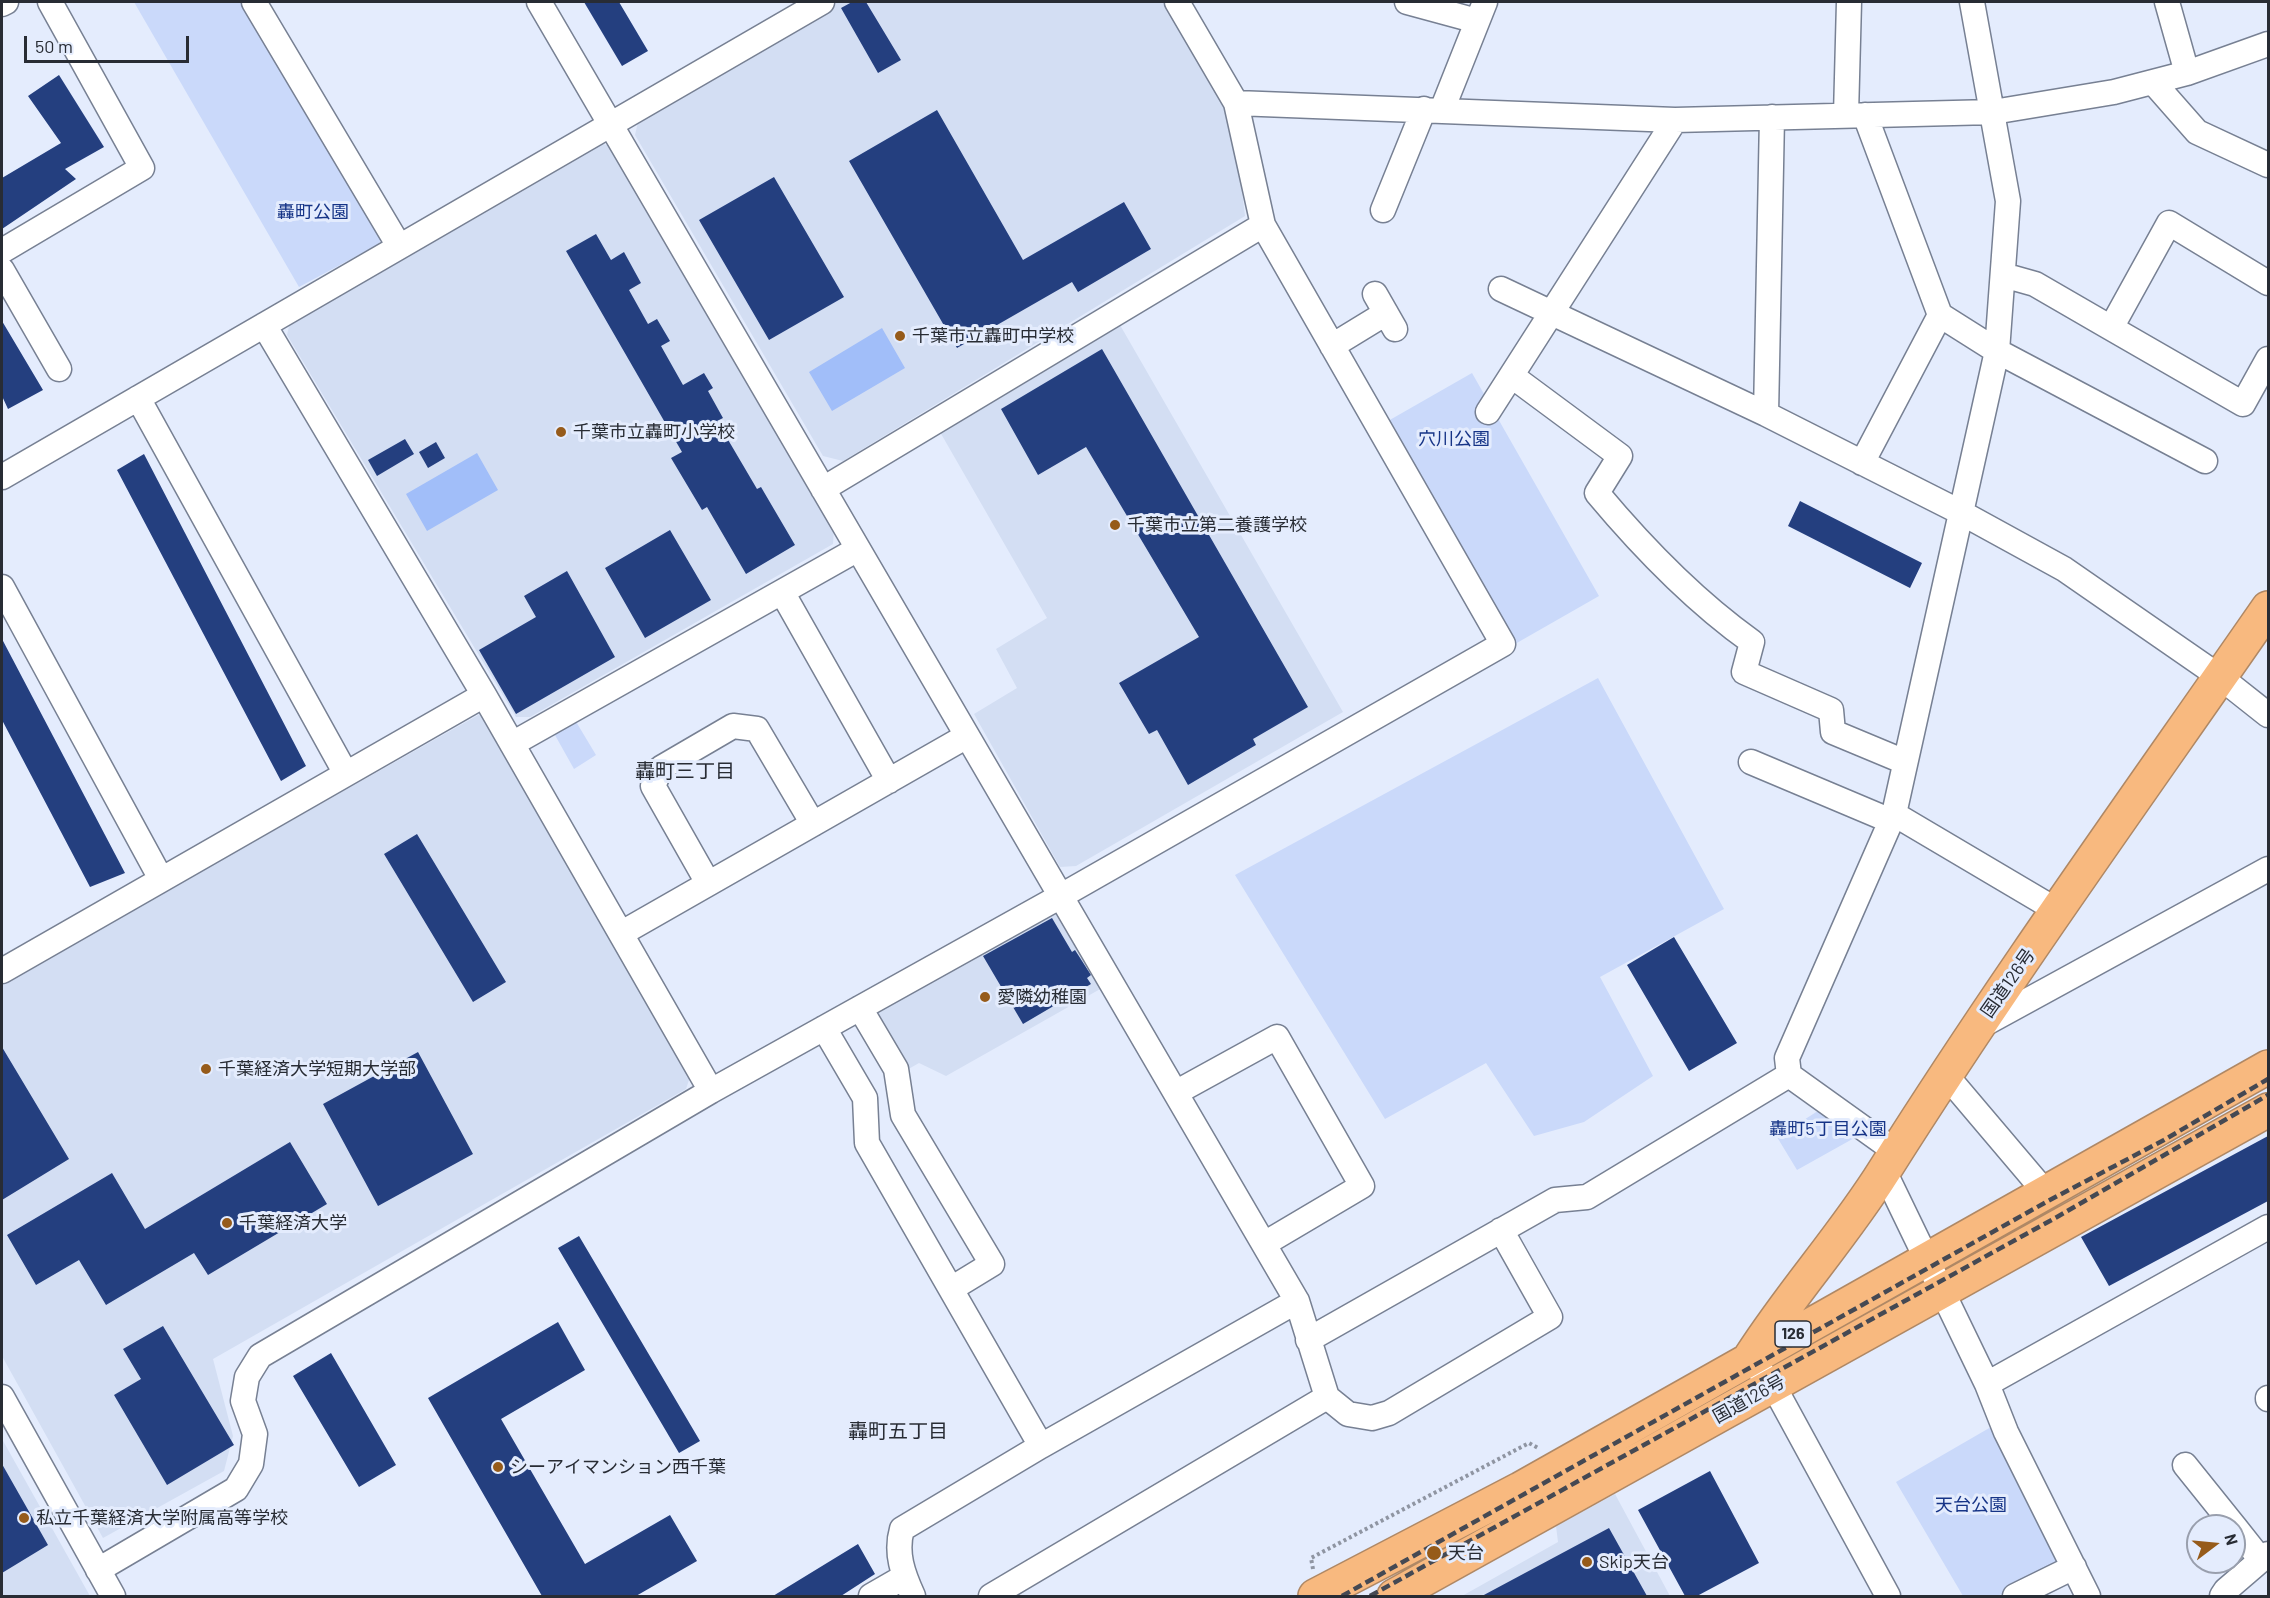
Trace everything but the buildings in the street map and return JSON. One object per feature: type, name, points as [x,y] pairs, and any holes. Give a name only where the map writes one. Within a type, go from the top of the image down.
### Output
[{"type":"highway","name":"国道126号","points":[[1701,1425],[1889,1161],[1945,1074],[2268,608]]},
{"type":"highway","name":"国道126号","points":[[1315,1596],[1520,1489],[1928,1261],[2044,1192],[2268,1067]]},
{"type":"highway","name":"国道126号","points":[[1394,1596],[2268,1110]]},
{"type":"street","points":[[2,4],[6,2]]},
{"type":"street","points":[[2,251],[142,168],[50,2]]},
{"type":"street","points":[[254,2],[399,246]]},
{"type":"street","points":[[539,2],[1297,1301],[1327,1397],[1348,1414],[1372,1418],[1389,1413],[1550,1317],[1501,1230]]},
{"type":"street","points":[[2,477],[822,2]]},
{"type":"street","points":[[98,1570],[236,1489],[252,1464],[255,1434],[243,1401],[247,1377],[260,1356],[711,1090],[1061,896],[1503,644],[1263,225],[1236,104],[1177,2]]},
{"type":"street","points":[[1383,210],[1481,11],[1407,2]]},
{"type":"street","points":[[1850,2],[1855,115],[1940,315],[1997,351],[2205,460]]},
{"type":"street","points":[[1972,2],[2008,201],[1997,351],[1892,817],[1787,1058],[1789,1075],[1889,1161],[1928,1261],[1987,1384],[2006,1432],[2088,1596]]},
{"type":"street","points":[[2167,2],[2187,73]]},
{"type":"street","points":[[1236,104],[1433,109],[1675,120],[1993,112],[2114,92],[2187,73],[2268,44]]},
{"type":"street","points":[[2153,82],[2197,132],[2268,165]]},
{"type":"street","points":[[1766,414],[1772,117]]},
{"type":"street","points":[[1488,412],[1675,120]]},
{"type":"street","points":[[2111,328],[2169,223],[2268,283]]},
{"type":"street","points":[[823,489],[1263,225]]},
{"type":"street","points":[[2,270],[59,369]]},
{"type":"street","points":[[2003,275],[2035,284],[2243,404],[2268,359]]},
{"type":"street","points":[[1501,289],[1766,414],[1960,512],[2064,569],[2220,677],[2268,715]]},
{"type":"street","points":[[1332,346],[1385,312]]},
{"type":"street","points":[[1862,463],[1940,315]]},
{"type":"street","points":[[264,325],[484,695],[711,1090]]},
{"type":"street","points":[[1512,376],[1620,456],[1597,493],[1635,538],[1714,615],[1752,642],[1744,672],[1831,710],[1833,732],[1905,762]]},
{"type":"street","points":[[138,398],[346,774]]},
{"type":"street","points":[[512,744],[858,549]]},
{"type":"street","points":[[2,587],[161,879]]},
{"type":"street","points":[[782,592],[889,781]]},
{"type":"street","points":[[2,971],[484,695]]},
{"type":"street","points":[[708,883],[653,786],[661,768],[733,726],[757,729],[813,824]]},
{"type":"street","points":[[622,933],[967,736]]},
{"type":"street","points":[[1751,762],[1892,817],[2058,911]]},
{"type":"street","points":[[1977,1029],[2268,869]]},
{"type":"street","points":[[860,1008],[896,1069],[903,1115],[992,1264],[951,1289]]},
{"type":"street","points":[[824,1028],[865,1098],[867,1143],[1041,1446]]},
{"type":"street","points":[[1177,1092],[1277,1037],[1283,1047],[1362,1186],[1264,1245]]},
{"type":"street","points":[[1945,1074],[2044,1192]]},
{"type":"street","points":[[1308,1340],[1555,1200],[1587,1197],[1789,1075]]},
{"type":"street","points":[[1987,1384],[2268,1227]]},
{"type":"street","points":[[871,1596],[908,1587],[897,1545],[902,1529],[1041,1446],[1297,1301]]},
{"type":"street","points":[[1749,1359],[1773,1385],[1888,1596]]},
{"type":"street","points":[[2,1397],[113,1596]]},
{"type":"street","points":[[991,1596],[1327,1397]]},
{"type":"street","points":[[2185,1465],[2224,1514]]},
{"type":"street","points":[[2222,1596],[2265,1557],[2246,1538]]},
{"type":"street","points":[[2015,1596],[2074,1567]]},
{"type":"path","points":[[1423,1499],[1428,1509]]},
{"type":"shaded area","name":"千葉市立轟町中学校","points":[[838,2],[1167,2],[1233,115],[1245,216],[843,461],[823,456],[635,135],[639,118]]},
{"type":"shaded area","name":"千葉市立轟町小学校","points":[[599,143],[611,146],[834,529],[833,544],[530,717],[516,717],[287,335],[290,322]]},
{"type":"shaded area","name":"千葉市立第二養護学校","points":[[1120,325],[1343,712],[1076,866],[1060,867],[974,714],[1017,688],[996,649],[1047,618],[940,432]]},
{"type":"shaded area","name":"千葉経済大学","points":[[480,714],[691,1074],[686,1089],[213,1359],[233,1436],[224,1471],[103,1538],[2,1356],[2,984]]},
{"type":"shaded area","name":"愛隣幼稚園","points":[[1053,904],[1102,988],[946,1076],[919,1063],[905,1071],[868,1005]]},
{"type":"shaded area","name":"私立千葉経済大学附属高等学校","points":[[2,1439],[90,1596],[2,1596]]},
{"type":"shaded area","points":[[1615,1494],[1670,1596],[1462,1596],[1558,1542],[1556,1526]]},
{"type":"green space","name":"轟町公園","points":[[134,2],[249,2],[383,233],[379,244],[299,287]]},
{"type":"green space","name":"穴川公園","points":[[1472,373],[1599,596],[1515,644],[1388,421]]},
{"type":"green space","points":[[1598,678],[1724,909],[1600,977],[1653,1076],[1584,1122],[1534,1136],[1486,1063],[1385,1119],[1235,875]]},
{"type":"green space","points":[[572,715],[596,755],[574,769],[551,728]]},
{"type":"green space","name":"轟町5丁目公園","points":[[1832,1102],[1865,1132],[1797,1170],[1777,1137]]},
{"type":"green space","name":"天台公園","points":[[1991,1427],[2060,1561],[2055,1571],[1997,1596],[1963,1596],[1896,1482]]},
{"type":"water","points":[[882,328],[905,368],[832,411],[809,372]]},
{"type":"water","points":[[477,453],[498,490],[427,531],[406,494]]},
{"type":"railway","points":[[1342,1596],[2048,1201],[2164,1140],[2268,1079]]},
{"type":"railway","points":[[1370,1596],[2057,1217],[2268,1095]]},
{"type":"place","name":"千葉市立轟町中学校","points":[[900,336]]},
{"type":"place","name":"千葉市立轟町小学校","points":[[561,432]]},
{"type":"place","name":"千葉市立第二養護学校","points":[[1115,525]]},
{"type":"place","name":"愛隣幼稚園","points":[[985,997]]},
{"type":"place","name":"千葉経済大学短期大学部","points":[[206,1069]]},
{"type":"place","name":"千葉経済大学","points":[[227,1223]]},
{"type":"place","name":"シーアイマンション西千葉","points":[[498,1467]]},
{"type":"place","name":"私立千葉経済大学附属高等学校","points":[[24,1518]]},
{"type":"place","name":"天台","points":[[1434,1553]]},
{"type":"place","name":"Skip天台","points":[[1587,1562]]},
{"type":"district","name":"轟町三丁目","points":[[685,771]]},
{"type":"district","name":"轟町五丁目","points":[[898,1431]]}]
